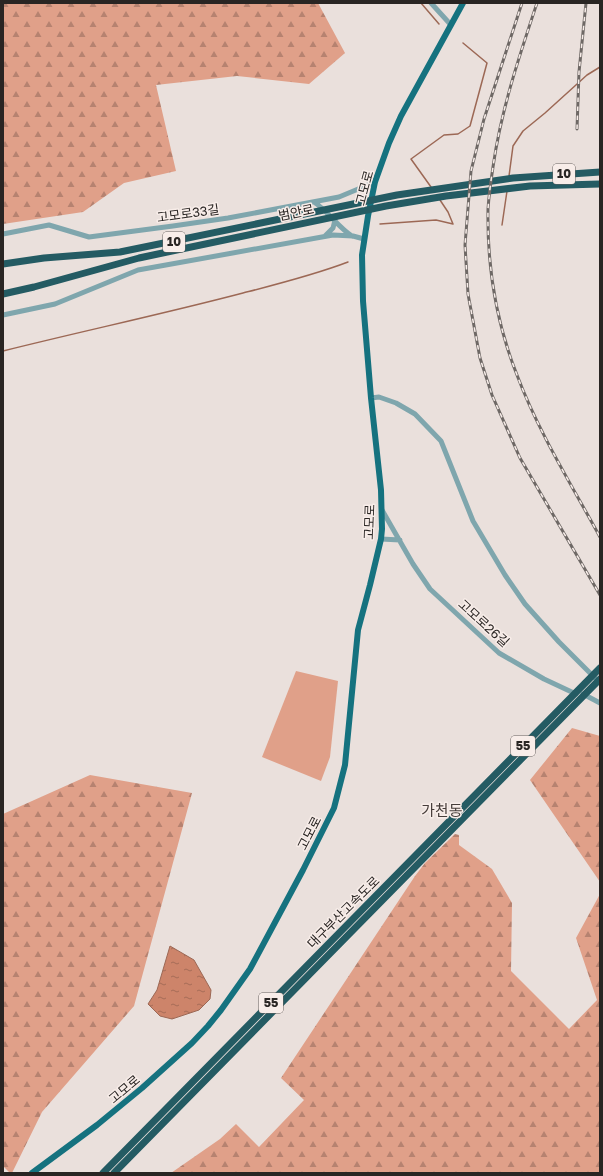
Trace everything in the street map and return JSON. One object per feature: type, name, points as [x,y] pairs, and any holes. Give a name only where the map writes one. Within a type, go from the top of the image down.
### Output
[{"type":"highway","name":"범안로","points":[[3,264],[44,258],[120,252],[397,195],[530,176],[599,172]]},
{"type":"highway","name":"범안로","points":[[3,294],[139,258],[386,206],[446,196],[530,186],[599,184]]},
{"type":"highway","name":"대구부산고속도로","points":[[114,1173],[565,709],[600,668]]},
{"type":"highway","name":"대구부산고속도로","points":[[565,709],[600,679]]},
{"type":"highway","name":"대구부산고속도로","points":[[103,1173],[441,835]]},
{"type":"main road","name":"고모로","points":[[32,1173],[97,1125],[142,1088],[187,1048],[208,1026],[250,969],[334,808],[346,765],[358,630],[381,539],[382,510],[363,301],[362,255],[364,239],[375,182],[389,143],[463,3]]},
{"type":"street","points":[[431,3],[451,25]]},
{"type":"street","name":"고모로33길","points":[[3,234],[49,225],[89,237],[228,218],[343,196],[375,182]]},
{"type":"street","points":[[314,202],[344,230],[353,236]]},
{"type":"street","points":[[324,237],[333,228],[335,220]]},
{"type":"street","points":[[3,315],[55,304],[138,270],[324,237],[339,235],[353,236],[364,239]]},
{"type":"street","points":[[371,398],[379,397],[396,403],[415,414],[441,441],[473,521],[505,575],[525,604],[559,642],[600,683]]},
{"type":"street","name":"고모로26길","points":[[382,510],[413,564],[430,589],[499,653],[544,680],[575,694],[579,692],[582,693],[600,703]]},
{"type":"street","points":[[381,539],[400,540]]},
{"type":"green space","points":[[3,3],[318,3],[345,53],[309,84],[237,76],[156,85],[176,171],[124,183],[83,212],[3,224]]},
{"type":"green space","points":[[296,671],[338,681],[330,757],[321,781],[262,757]]},
{"type":"green space","points":[[572,728],[600,736],[600,882],[530,780]]},
{"type":"green space","points":[[90,775],[192,793],[134,1006],[42,1112],[12,1173],[10,1173],[3,1166],[3,814]]},
{"type":"green space","points":[[455,834],[459,835],[459,845],[492,869],[512,903],[511,971],[569,1029],[597,1000],[576,938],[600,894],[600,1173],[171,1173],[220,1139],[236,1124],[259,1147],[304,1100],[281,1078],[415,876],[425,863]]},
{"type":"water","points":[[170,946],[194,960],[211,990],[210,999],[199,1010],[172,1019],[160,1016],[148,1004],[157,990]]},
{"type":"waterway","points":[[421,3],[439,24]]},
{"type":"waterway","points":[[431,187],[411,159],[444,135],[458,134],[470,126],[487,63],[463,43]]},
{"type":"waterway","points":[[509,176],[513,146],[523,131],[587,75],[600,67]]},
{"type":"waterway","points":[[502,225],[507,191]]},
{"type":"waterway","points":[[440,200],[448,212],[453,224]]},
{"type":"waterway","points":[[380,224],[436,220],[453,224]]},
{"type":"waterway","points":[[3,351],[256,290],[348,262]]},
{"type":"railway","points":[[522,3],[484,119],[471,171],[465,245],[468,294],[480,358],[492,395],[520,458],[600,595]]},
{"type":"railway","points":[[537,3],[511,84],[496,146],[488,209],[491,272],[503,335],[525,396],[556,457],[600,537]]},
{"type":"railway","points":[[577,129],[579,72],[586,3]]},
{"type":"district","name":"가천동","points":[[442,811]]}]
